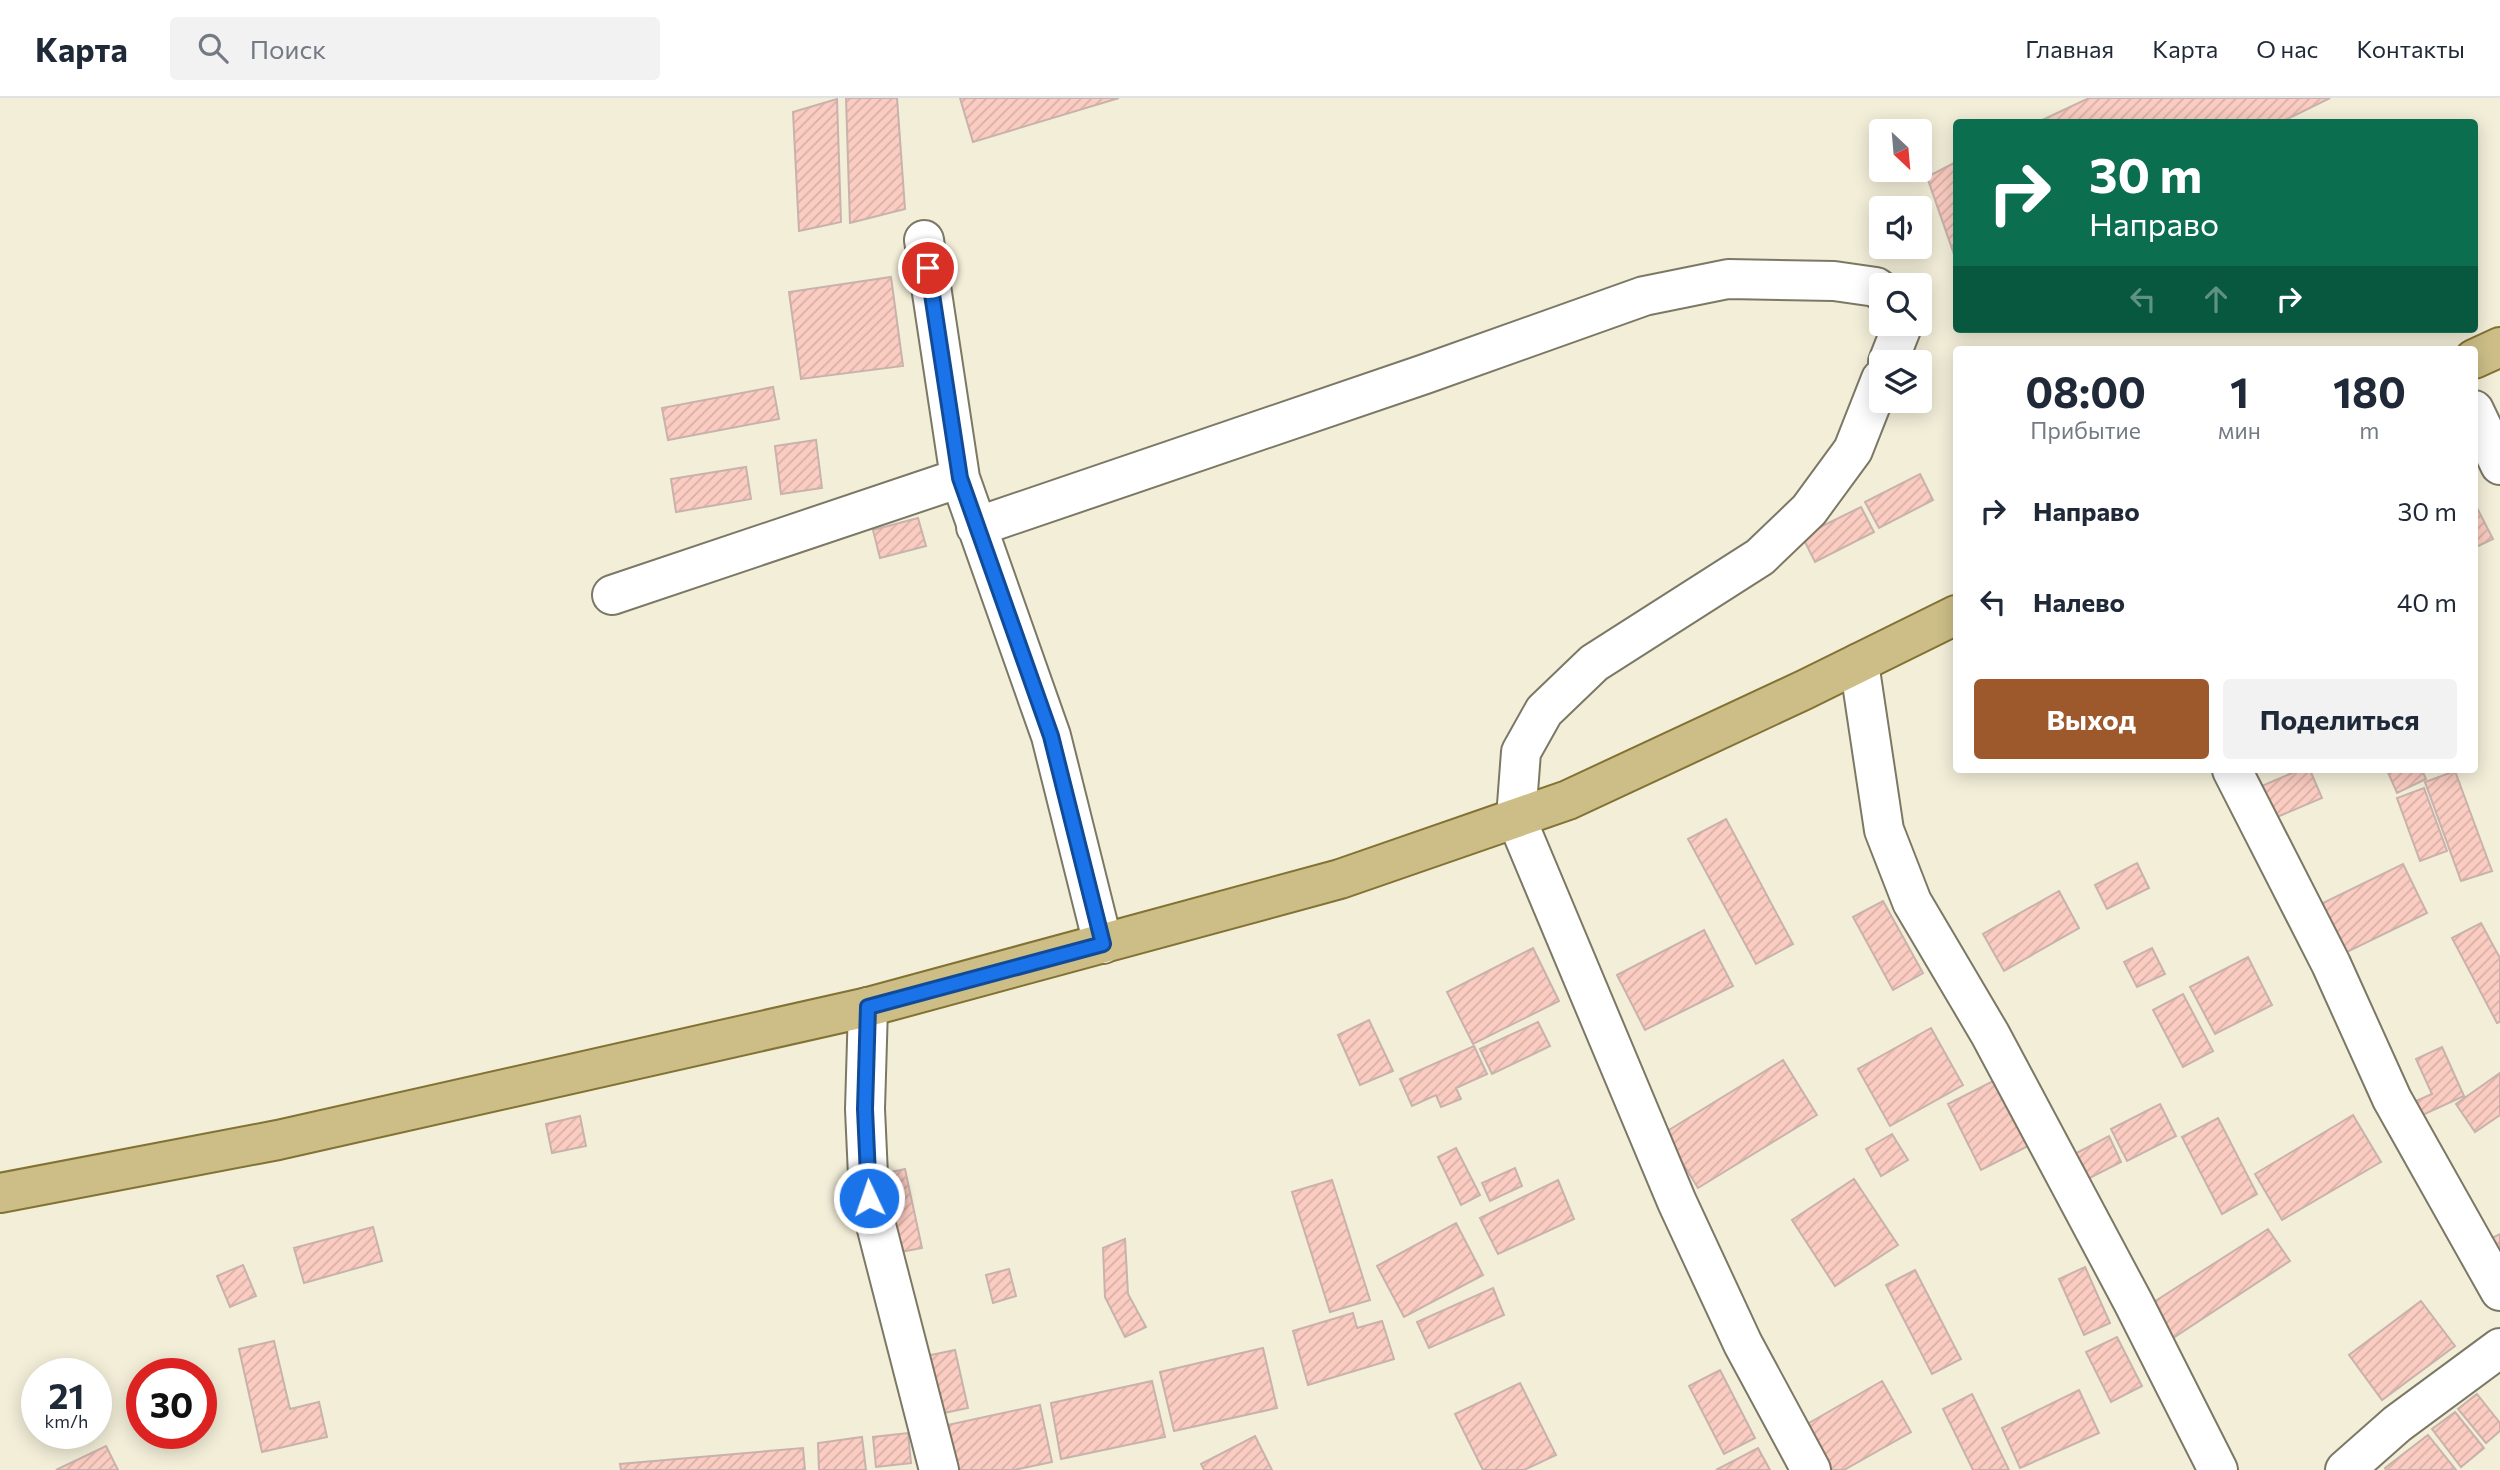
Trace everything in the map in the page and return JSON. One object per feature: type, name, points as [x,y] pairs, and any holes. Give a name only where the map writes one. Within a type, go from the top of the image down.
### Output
[{"type":"main road","points":[[2478,357],[2500,347]]},
{"type":"main road","points":[[0,1193],[278,1140],[868,1007],[1340,880],[1568,800],[1953,616]]},
{"type":"street","points":[[924,240],[960,478],[1051,736],[1103,944]]},
{"type":"street","points":[[976,527],[1644,296],[1728,279],[1834,281],[1869,286]]},
{"type":"street","points":[[1811,1470],[1743,1344],[1677,1202],[1516,818],[1521,752],[1544,711],[1594,663],[1760,557],[1809,510],[1853,450],[1869,409]]},
{"type":"street","points":[[2478,418],[2500,464],[2478,473]]},
{"type":"street","points":[[612,595],[960,478]]},
{"type":"street","points":[[1859,663],[1884,830],[1912,902],[1990,1034],[2133,1302],[2218,1470]]},
{"type":"street","points":[[2234,773],[2331,964],[2392,1099],[2500,1291]]},
{"type":"street","points":[[868,1007],[865,1109],[869,1198],[939,1470]]},
{"type":"street","points":[[2345,1470],[2397,1424],[2500,1348]]},
{"type":"building","points":[[846,98],[897,98],[905,209],[850,223]]},
{"type":"building","points":[[960,98],[1119,98],[973,142]]},
{"type":"building","points":[[2089,98],[2330,98],[2287,119],[2044,119]]},
{"type":"building","points":[[837,99],[841,222],[799,231],[793,112]]},
{"type":"building","points":[[1953,164],[1953,251],[1929,182],[1932,182],[1932,174]]},
{"type":"building","points":[[891,277],[903,366],[801,379],[789,292]]},
{"type":"building","points":[[773,387],[779,419],[668,440],[662,408]]},
{"type":"building","points":[[816,440],[822,488],[781,494],[775,446]]},
{"type":"building","points":[[746,467],[751,499],[676,512],[671,479]]},
{"type":"building","points":[[1920,474],[1933,500],[1879,528],[1865,502]]},
{"type":"building","points":[[1861,507],[1874,532],[1815,562],[1802,536]]},
{"type":"building","points":[[2478,510],[2493,539],[2478,546]]},
{"type":"building","points":[[918,518],[926,546],[880,558],[873,530]]},
{"type":"building","points":[[2292,773],[2311,773],[2322,798],[2270,820],[2257,788]]},
{"type":"building","points":[[2388,773],[2423,773],[2426,779],[2397,793]]},
{"type":"building","points":[[2456,773],[2492,871],[2461,881],[2425,782]]},
{"type":"building","points":[[2424,788],[2447,851],[2420,861],[2397,798]]},
{"type":"building","points":[[1726,819],[1793,944],[1756,964],[1688,839]]},
{"type":"building","points":[[2137,863],[2149,888],[2107,909],[2095,885]]},
{"type":"building","points":[[2403,864],[2427,913],[2345,953],[2321,904]]},
{"type":"building","points":[[2059,891],[2079,928],[2004,971],[1983,934]]},
{"type":"building","points":[[1883,901],[1923,973],[1893,990],[1853,917]]},
{"type":"building","points":[[2481,923],[2500,958],[2500,1022],[2497,1023],[2452,938]]},
{"type":"building","points":[[1704,930],[1733,986],[1645,1030],[1617,975]]},
{"type":"building","points":[[1533,948],[1559,1001],[1473,1044],[1447,992]]},
{"type":"building","points":[[2152,948],[2165,974],[2137,987],[2124,962]]},
{"type":"building","points":[[2248,957],[2272,1005],[2215,1034],[2190,987]]},
{"type":"building","points":[[2183,994],[2213,1051],[2183,1067],[2153,1010]]},
{"type":"building","points":[[1369,1020],[1393,1071],[1360,1085],[1338,1035]]},
{"type":"building","points":[[1538,1022],[1550,1046],[1492,1074],[1480,1049]]},
{"type":"building","points":[[1931,1028],[1963,1085],[1890,1126],[1858,1069]]},
{"type":"building","points":[[1474,1046],[1487,1074],[1456,1088],[1461,1099],[1441,1107],[1436,1095],[1412,1106],[1400,1079]]},
{"type":"building","points":[[2442,1047],[2464,1096],[2416,1118],[2409,1104],[2432,1094],[2416,1059]]},
{"type":"building","points":[[1783,1060],[1817,1115],[1698,1188],[1664,1133]]},
{"type":"building","points":[[2500,1073],[2500,1115],[2475,1132],[2456,1104]]},
{"type":"building","points":[[1997,1079],[2030,1145],[1981,1170],[1948,1104]]},
{"type":"building","points":[[2160,1104],[2176,1136],[2127,1161],[2111,1129]]},
{"type":"building","points":[[2353,1115],[2381,1162],[2282,1220],[2255,1174]]},
{"type":"building","points":[[580,1116],[586,1146],[552,1153],[546,1124]]},
{"type":"building","points":[[2218,1118],[2257,1194],[2222,1214],[2182,1137]]},
{"type":"building","points":[[1892,1134],[1908,1160],[1881,1176],[1866,1149]]},
{"type":"building","points":[[2109,1136],[2121,1162],[2078,1184],[2065,1159]]},
{"type":"building","points":[[1456,1148],[1480,1195],[1461,1205],[1438,1157]]},
{"type":"building","points":[[1515,1168],[1522,1186],[1490,1201],[1482,1183]]},
{"type":"building","points":[[905,1169],[922,1248],[895,1253],[878,1175]]},
{"type":"building","points":[[1854,1179],[1898,1245],[1835,1286],[1792,1220]]},
{"type":"building","points":[[1332,1180],[1370,1300],[1330,1312],[1292,1192]]},
{"type":"building","points":[[1558,1180],[1574,1219],[1498,1254],[1480,1218]]},
{"type":"building","points":[[1456,1223],[1483,1275],[1404,1317],[1377,1266]]},
{"type":"building","points":[[373,1227],[382,1261],[304,1283],[294,1248]]},
{"type":"building","points":[[2268,1229],[2290,1261],[2167,1342],[2146,1307]]},
{"type":"building","points":[[2500,1234],[2500,1259],[2490,1239]]},
{"type":"building","points":[[1125,1239],[1128,1294],[1146,1327],[1125,1337],[1105,1297],[1103,1248]]},
{"type":"building","points":[[243,1265],[256,1296],[230,1307],[217,1276]]},
{"type":"building","points":[[2085,1267],[2110,1323],[2084,1335],[2059,1279]]},
{"type":"building","points":[[1009,1269],[1016,1296],[993,1303],[986,1275]]},
{"type":"building","points":[[1915,1270],[1961,1359],[1932,1374],[1886,1285]]},
{"type":"building","points":[[1493,1288],[1504,1315],[1429,1348],[1417,1322]]},
{"type":"building","points":[[2421,1301],[2455,1346],[2382,1400],[2349,1355]]},
{"type":"building","points":[[1353,1313],[1357,1328],[1382,1321],[1394,1359],[1308,1385],[1293,1331]]},
{"type":"building","points":[[2117,1337],[2142,1386],[2111,1402],[2086,1352]]},
{"type":"building","points":[[274,1341],[290,1409],[319,1402],[327,1437],[262,1452],[239,1349]]},
{"type":"building","points":[[1263,1348],[1277,1408],[1174,1431],[1160,1372]]},
{"type":"building","points":[[955,1350],[968,1408],[939,1414],[926,1356]]},
{"type":"building","points":[[1720,1370],[1755,1438],[1724,1454],[1689,1386]]},
{"type":"building","points":[[1152,1381],[1165,1437],[1061,1459],[1051,1403]]},
{"type":"building","points":[[1882,1381],[1911,1432],[1844,1470],[1817,1470],[1795,1431]]},
{"type":"building","points":[[1520,1383],[1556,1455],[1524,1470],[1483,1470],[1455,1414]]},
{"type":"building","points":[[2079,1390],[2099,1433],[2020,1468],[2002,1428]]},
{"type":"building","points":[[1972,1394],[2009,1470],[1973,1470],[1943,1409]]},
{"type":"building","points":[[2477,1394],[2500,1423],[2500,1431],[2486,1443],[2458,1409]]},
{"type":"building","points":[[1040,1405],[1052,1462],[1014,1470],[953,1470],[943,1426]]},
{"type":"building","points":[[2455,1412],[2484,1448],[2461,1467],[2432,1429]]},
{"type":"building","points":[[908,1433],[911,1463],[876,1467],[873,1437]]},
{"type":"building","points":[[2428,1435],[2456,1470],[2386,1470],[2385,1468]]},
{"type":"building","points":[[1255,1436],[1272,1470],[1204,1470],[1201,1464]]},
{"type":"building","points":[[862,1437],[866,1470],[819,1470],[818,1443]]},
{"type":"building","points":[[803,1448],[805,1470],[621,1470],[620,1464]]},
{"type":"building","points":[[1758,1448],[1770,1470],[1716,1470]]},
{"type":"building","points":[[100,1449],[108,1449],[118,1470],[56,1470]]},
{"type":"route","points":[[869,1198],[865,1109],[868,1007],[1103,944],[1051,736],[960,478],[928,268]]}]
